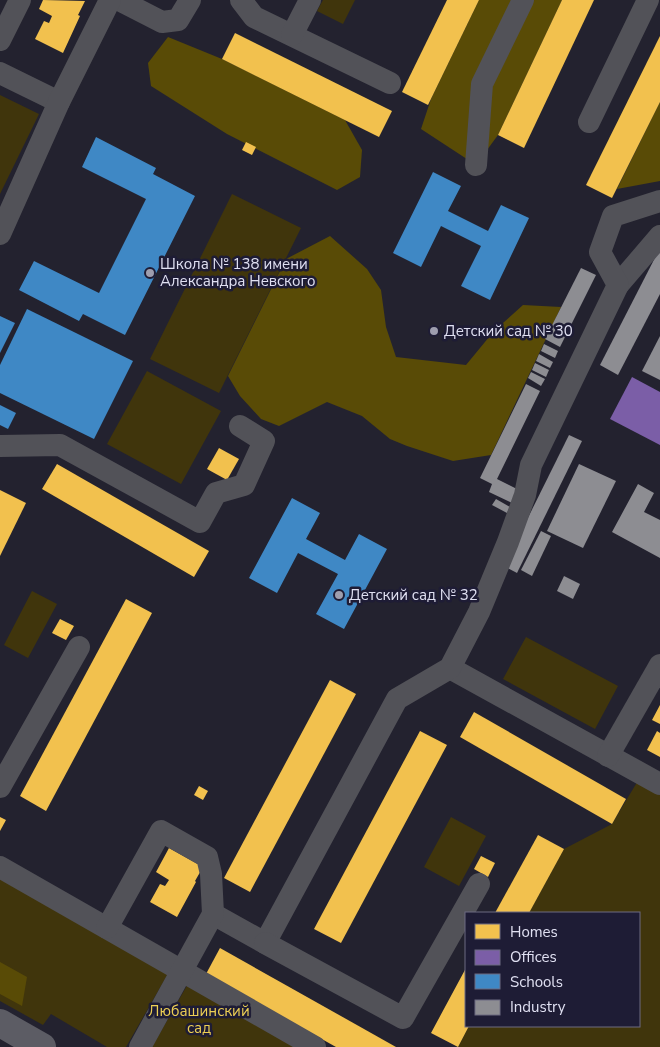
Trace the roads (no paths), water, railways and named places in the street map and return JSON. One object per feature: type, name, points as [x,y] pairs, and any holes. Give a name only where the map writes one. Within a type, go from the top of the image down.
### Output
[{"type":"main road","points":[[0,1023],[42,1047]]},
{"type":"main road","points":[[0,1044],[6,1047]]},
{"type":"lane","points":[[0,40],[20,0]]},
{"type":"lane","points":[[0,234],[59,102],[110,0]]},
{"type":"lane","points":[[118,0],[162,22],[178,20],[190,0]]},
{"type":"lane","points":[[241,0],[254,17],[390,83]]},
{"type":"lane","points":[[292,36],[310,0]]},
{"type":"lane","points":[[476,165],[482,84],[523,0]]},
{"type":"lane","points":[[589,122],[648,0]]},
{"type":"lane","points":[[0,73],[59,102]]},
{"type":"lane","points":[[618,285],[600,252],[613,216],[660,201]]},
{"type":"lane","points":[[265,943],[397,699],[450,668],[479,612],[508,542],[525,495],[531,465],[618,285],[660,236]]},
{"type":"lane","points":[[0,446],[60,445],[200,522],[216,493],[244,485],[264,441],[240,426]]},
{"type":"lane","points":[[0,787],[79,647]]},
{"type":"lane","points":[[608,756],[660,665]]},
{"type":"lane","points":[[450,668],[660,784]]},
{"type":"lane","points":[[107,928],[160,831],[207,857],[212,874],[213,914],[140,1047]]},
{"type":"lane","points":[[0,867],[315,1047]]},
{"type":"lane","points":[[213,914],[403,1018],[479,884]]},
{"type":"place","name":"Школа № 138 имени Александра Невского","points":[[150,273]]},
{"type":"place","name":"Детский сад № 30","points":[[434,331]]},
{"type":"place","name":"Детский сад № 32","points":[[339,595]]},
{"type":"park label","name":"Любашинский сад","points":[[199,1020]]}]
